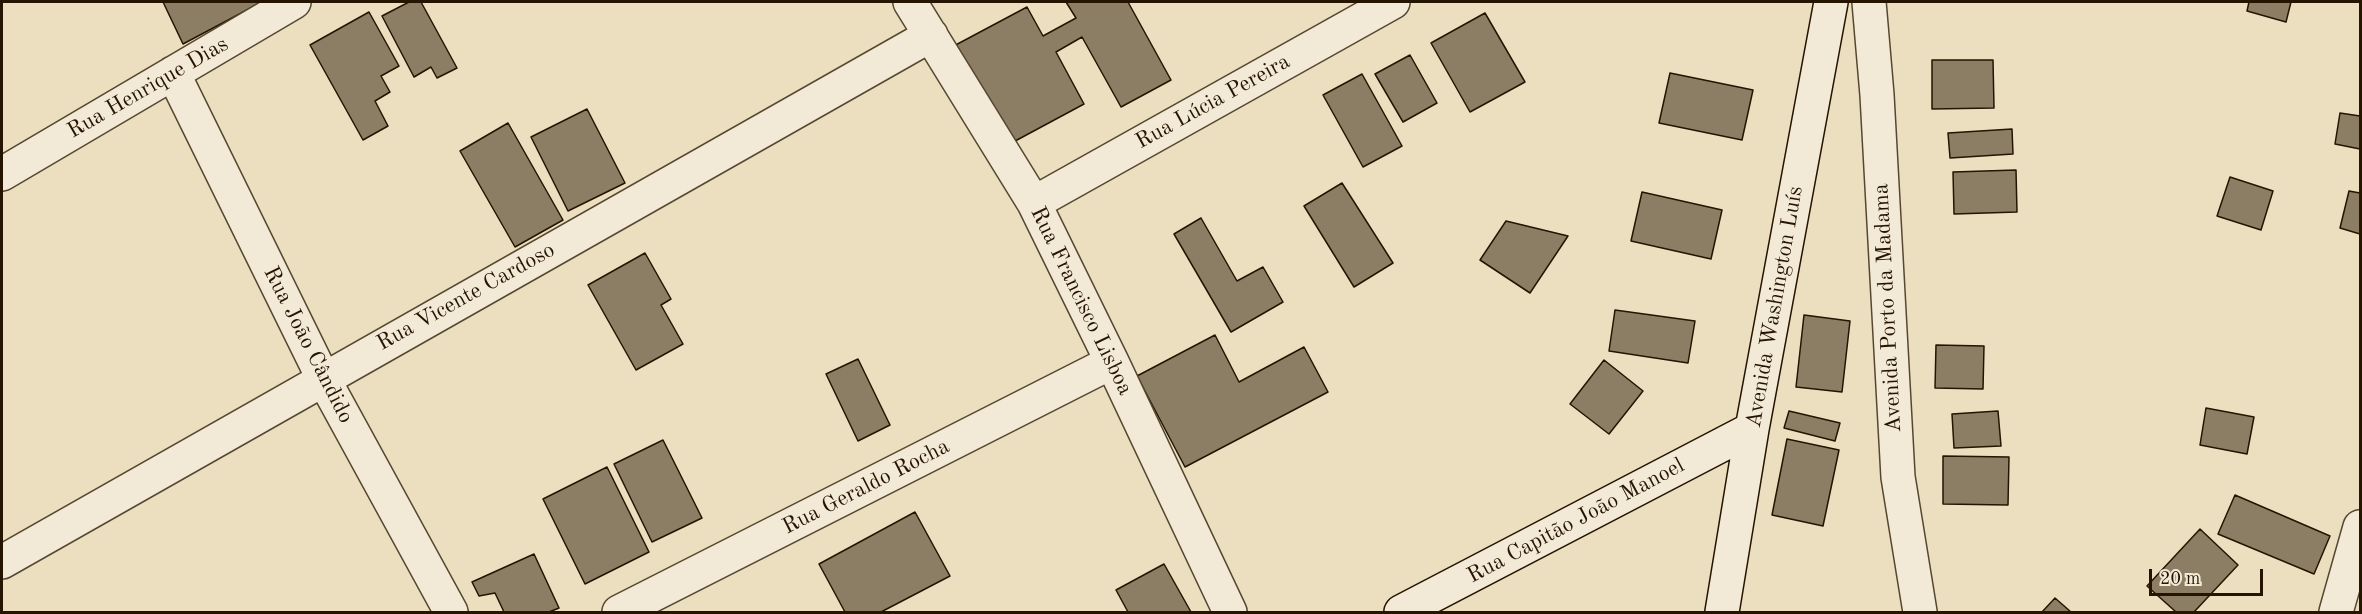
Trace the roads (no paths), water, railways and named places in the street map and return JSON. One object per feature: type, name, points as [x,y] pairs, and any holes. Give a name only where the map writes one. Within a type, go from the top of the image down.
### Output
[{"type":"street","name":"Rua Henrique Dias","points":[[2,174],[294,2]]},
{"type":"street","name":"Rua Francisco Lisboa","points":[[910,2],[1034,203],[1230,612]]},
{"type":"street","name":"Rua Lúcia Pereira","points":[[1034,203],[1393,2]]},
{"type":"street","name":"Avenida Washington Luís","points":[[1722,612],[1752,429],[1831,2]]},
{"type":"street","name":"Avenida Porto da Madama","points":[[1869,2],[1877,95],[1898,477],[1920,612]]},
{"type":"street","name":"Rua Vicente Cardoso","points":[[2,562],[931,35]]},
{"type":"street","name":"Rua João Cândido","points":[[173,73],[323,378],[451,612]]},
{"type":"street","name":"Rua Geraldo Rocha","points":[[619,612],[1112,362]]},
{"type":"street","name":"Rua Capitão João Manoel","points":[[1401,612],[1752,429]]},
{"type":"street","points":[[2336,612],[2361,527]]}]
